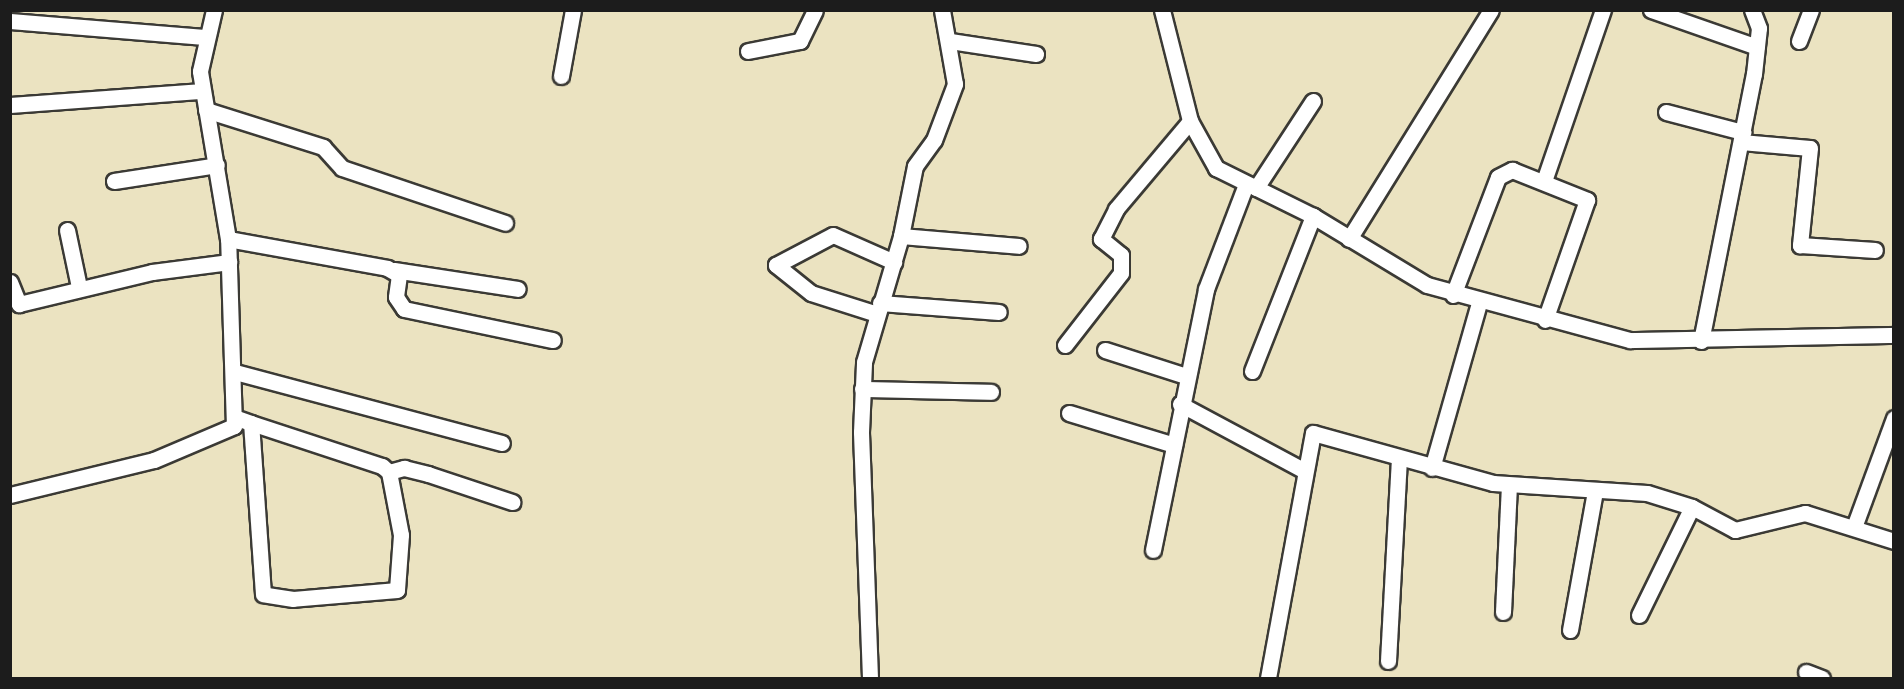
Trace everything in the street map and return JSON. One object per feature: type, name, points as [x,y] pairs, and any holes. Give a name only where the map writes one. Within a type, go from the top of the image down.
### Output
[{"type":"street","points":[[214,10],[204,37],[201,91],[217,165],[228,239],[234,372],[244,421],[261,587],[268,598],[397,590],[401,535],[388,472]]},
{"type":"street","points":[[561,76],[573,10]]},
{"type":"street","points":[[748,51],[800,41],[815,10]]},
{"type":"street","points":[[870,678],[862,389],[879,308],[901,236],[915,166],[934,140],[956,84],[950,41],[942,10]]},
{"type":"street","points":[[1162,10],[1190,121],[1205,156],[1251,186],[1313,216],[1418,280],[1479,303],[1630,340],[1701,341],[1893,334]]},
{"type":"street","points":[[1349,239],[1491,10]]},
{"type":"street","points":[[1544,181],[1603,10]]},
{"type":"street","points":[[1651,10],[1757,47]]},
{"type":"street","points":[[1701,341],[1742,137],[1757,47],[1758,17],[1752,10]]},
{"type":"street","points":[[1799,41],[1811,10]]},
{"type":"street","points":[[10,21],[204,37]]},
{"type":"street","points":[[950,41],[1036,54]]},
{"type":"street","points":[[10,105],[201,91]]},
{"type":"street","points":[[1153,550],[1180,404],[1206,289],[1251,186],[1313,101]]},
{"type":"street","points":[[206,110],[322,147],[342,168],[505,223]]},
{"type":"street","points":[[1666,112],[1742,137],[1810,148],[1800,245],[1875,250]]},
{"type":"street","points":[[1065,345],[1121,273],[1121,255],[1101,239],[1116,209],[1190,121]]},
{"type":"street","points":[[114,181],[217,165]]},
{"type":"street","points":[[1454,295],[1498,177],[1512,170],[1587,200],[1545,320]]},
{"type":"street","points":[[1252,371],[1313,216]]},
{"type":"street","points":[[67,230],[79,287]]},
{"type":"street","points":[[894,262],[833,235],[776,265],[811,293],[879,308],[999,312]]},
{"type":"street","points":[[901,236],[1019,246]]},
{"type":"street","points":[[228,239],[394,270],[518,289]]},
{"type":"street","points":[[10,282],[19,304],[79,287],[229,262]]},
{"type":"street","points":[[394,270],[397,303],[404,309],[553,340]]},
{"type":"street","points":[[1432,468],[1479,303]]},
{"type":"street","points":[[1105,350],[1186,376]]},
{"type":"street","points":[[234,372],[502,442]]},
{"type":"street","points":[[862,389],[991,392]]},
{"type":"street","points":[[1180,404],[1305,471]]},
{"type":"street","points":[[1069,413],[1174,445]]},
{"type":"street","points":[[1854,527],[1893,418]]},
{"type":"street","points":[[244,421],[388,472],[404,468],[512,502]]},
{"type":"street","points":[[10,495],[154,460],[228,432],[244,421]]},
{"type":"street","points":[[1268,678],[1309,439],[1321,432],[1399,459],[1509,485],[1647,493],[1692,507],[1735,530],[1805,513],[1893,541]]},
{"type":"street","points":[[1388,662],[1399,459]]},
{"type":"street","points":[[1503,612],[1509,485]]},
{"type":"street","points":[[1570,630],[1595,491]]},
{"type":"street","points":[[1639,615],[1692,507]]},
{"type":"street","points":[[1806,672],[1822,678]]}]
